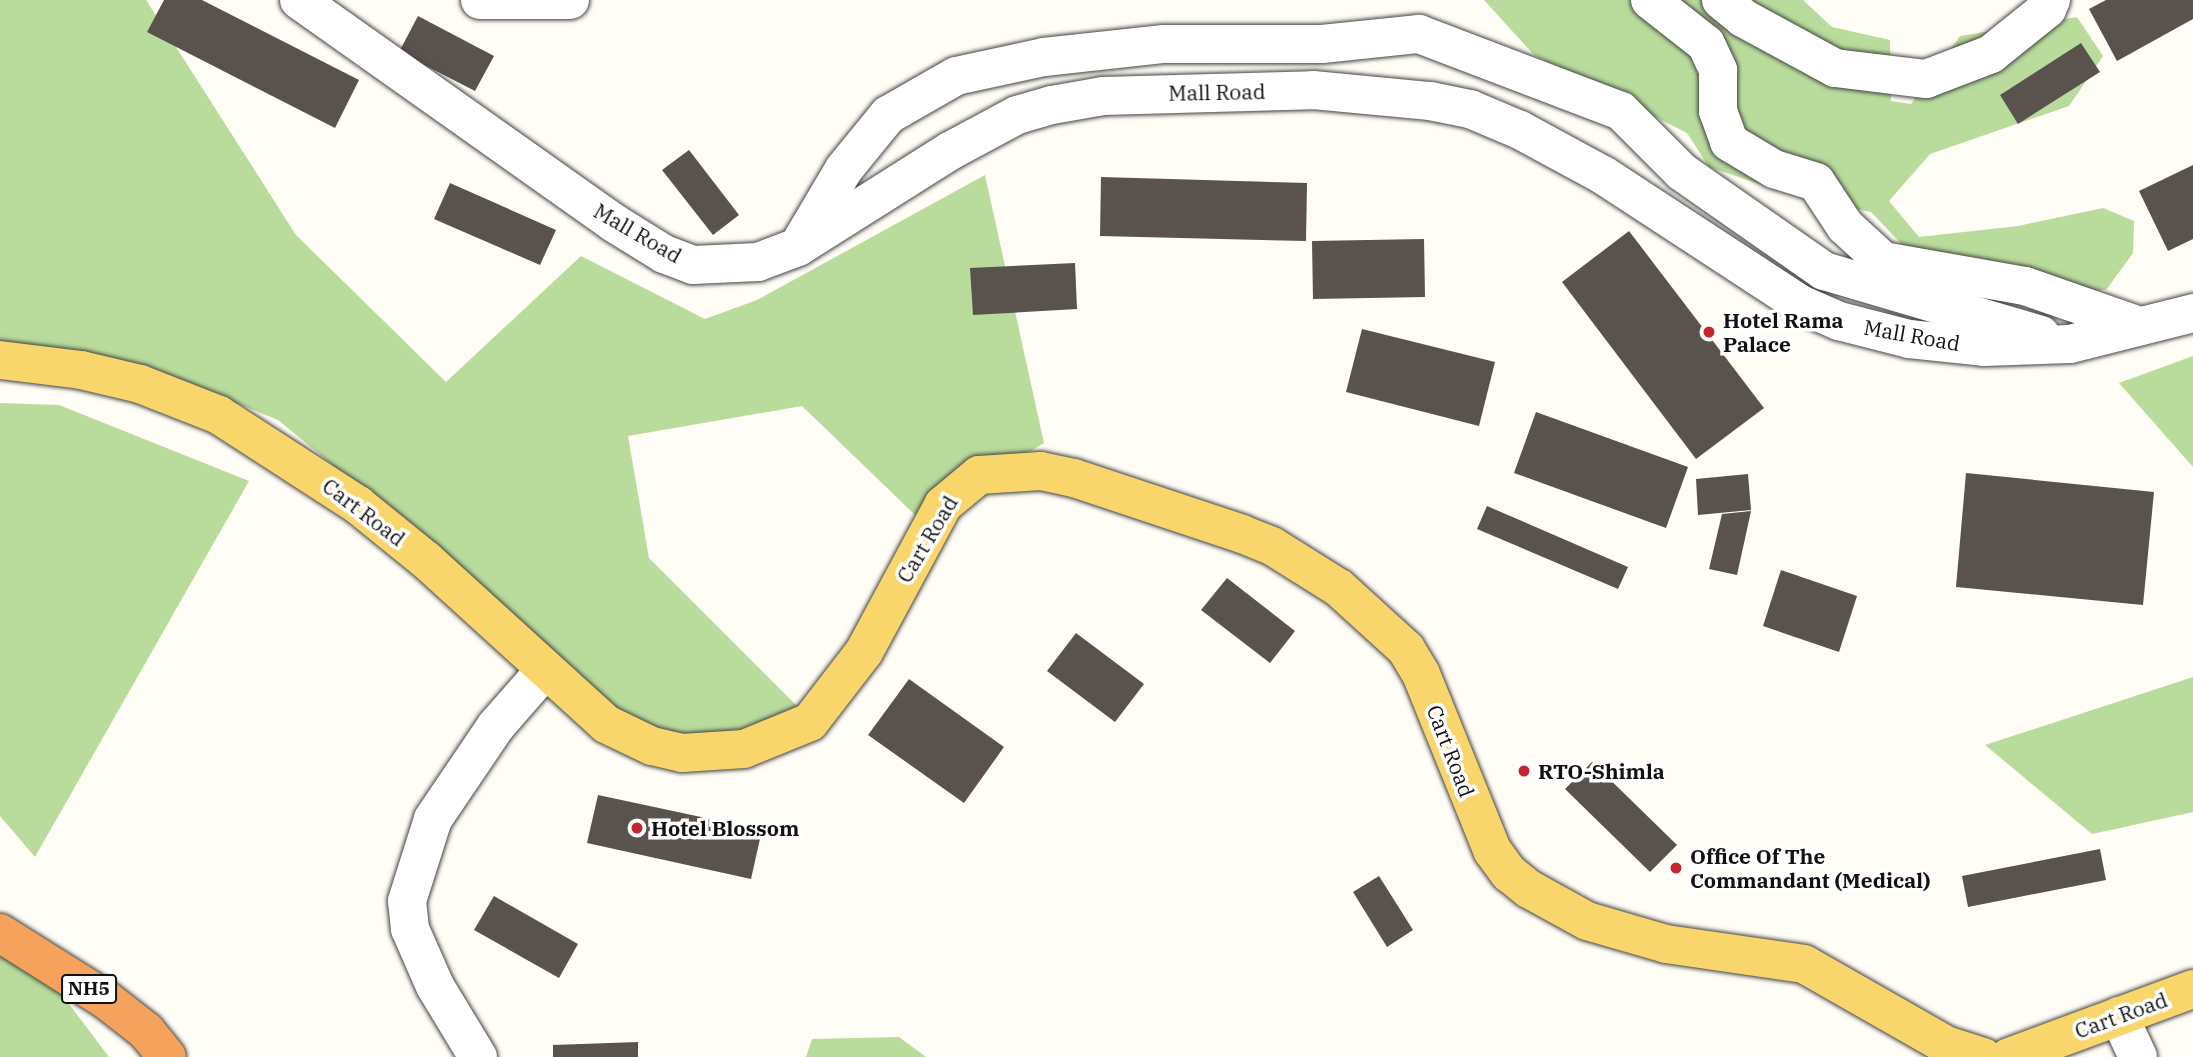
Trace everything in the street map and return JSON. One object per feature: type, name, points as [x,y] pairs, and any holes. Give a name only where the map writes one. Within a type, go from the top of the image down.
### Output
[{"type":"highway","name":"NH5","points":[[0,933],[105,999],[146,1031],[167,1057]]},
{"type":"main road","name":"Cart Road","points":[[0,360],[81,370],[140,384],[219,415],[358,505],[426,561],[606,724],[652,746],[682,753],[719,753],[756,745],[810,722],[864,652],[954,492],[979,475],[1041,471],[1074,478],[1272,546],[1339,588],[1383,624],[1421,674],[1492,850],[1509,873],[1529,889],[1587,921],[1667,944],[1804,964],[1947,1045],[1984,1057]]},
{"type":"main road","name":"Cart Road","points":[[2009,1057],[2193,989]]},
{"type":"street","name":"Mall Road","points":[[299,0],[664,254],[694,265],[729,266],[758,262],[798,247],[950,151],[1017,115],[1040,108],[1103,96],[1314,90],[1430,101],[1470,109],[1520,130],[1603,175],[1800,304],[1839,321],[1909,339],[1984,347],[2070,344],[2193,313]]},
{"type":"street","points":[[480,0],[570,0]]},
{"type":"street","points":[[1650,0],[1706,44],[1717,70],[1718,111],[1729,142],[1773,169],[1816,182],[1845,226],[1883,261],[2025,286],[2140,327]]},
{"type":"street","points":[[1721,0],[1744,18],[1835,68],[1926,79],[1991,54],[2047,9],[2051,0]]},
{"type":"street","points":[[798,247],[844,169],[888,115],[956,76],[1044,57],[1164,44],[1322,44],[1419,34],[1621,111],[1682,172],[1824,271],[2070,344]]},
{"type":"street","points":[[478,1057],[435,986],[410,929],[407,901],[424,839],[444,800],[496,726],[545,670]]},
{"type":"street","points":[[2119,1016],[2138,1057]]},
{"type":"green space","points":[[0,0],[146,0],[296,235],[446,382],[581,256],[705,319],[757,300],[985,175],[1044,443],[987,477],[939,538],[802,406],[628,436],[649,558],[802,711],[681,750],[604,714],[453,564],[278,420],[165,374],[0,345]]},
{"type":"green space","points":[[1484,0],[1803,0],[1832,27],[1890,40],[1891,101],[1911,104],[1960,36],[2077,17],[2103,56],[2069,106],[1930,154],[1889,201],[1919,237],[2018,226],[2103,208],[2134,221],[2133,253],[2106,290],[1947,292],[1871,212],[1792,195],[1709,167],[1687,133],[1534,55]]},
{"type":"green space","points":[[2193,356],[2193,467],[2119,383]]},
{"type":"green space","points":[[0,403],[59,405],[249,481],[35,857],[0,816]]},
{"type":"green space","points":[[2193,677],[2193,812],[2092,834],[1985,745]]},
{"type":"green space","points":[[0,935],[63,996],[109,1057],[0,1057]]},
{"type":"green space","points":[[899,1037],[926,1057],[806,1057],[812,1039]]},
{"type":"building","points":[[164,0],[202,0],[359,80],[335,128],[147,32]]},
{"type":"building","points":[[2106,0],[2193,0],[2193,19],[2117,61],[2089,9]]},
{"type":"building","points":[[418,16],[494,56],[475,91],[399,52]]},
{"type":"building","points":[[2081,43],[2100,72],[2018,124],[2000,95]]},
{"type":"building","points":[[689,150],[739,215],[713,235],[662,170]]},
{"type":"building","points":[[2193,165],[2193,239],[2168,251],[2139,191]]},
{"type":"building","points":[[1101,177],[1307,183],[1306,241],[1100,236]]},
{"type":"building","points":[[450,183],[556,230],[540,265],[434,219]]},
{"type":"building","points":[[1629,231],[1764,408],[1696,459],[1562,282]]},
{"type":"building","points":[[1424,239],[1425,297],[1313,299],[1312,241]]},
{"type":"building","points":[[1075,263],[1077,309],[973,315],[970,268]]},
{"type":"building","points":[[1362,329],[1495,362],[1479,426],[1346,392]]},
{"type":"building","points":[[1536,412],[1688,467],[1666,528],[1514,473]]},
{"type":"building","points":[[1966,473],[2154,492],[2143,605],[1956,587]]},
{"type":"building","points":[[1748,474],[1751,510],[1698,515],[1696,479]]},
{"type":"building","points":[[1487,506],[1628,567],[1618,589],[1477,529]]},
{"type":"building","points":[[1751,511],[1737,575],[1709,569],[1722,514]]},
{"type":"building","points":[[1781,570],[1857,596],[1839,652],[1763,626]]},
{"type":"building","points":[[1227,578],[1295,631],[1270,663],[1201,610]]},
{"type":"building","points":[[1076,633],[1144,684],[1115,722],[1047,671]]},
{"type":"building","points":[[909,679],[1004,747],[964,803],[868,735]]},
{"type":"building","points":[[1592,762],[1677,845],[1650,872],[1565,789]]},
{"type":"building","points":[[598,795],[762,830],[751,879],[587,843]]},
{"type":"building","points":[[2100,849],[2106,880],[1968,907],[1962,876]]},
{"type":"building","points":[[1379,876],[1413,930],[1387,947],[1353,892]]},
{"type":"building","points":[[494,896],[578,944],[559,978],[474,930]]},
{"type":"building","points":[[638,1042],[638,1057],[553,1057],[553,1045]]},
{"type":"place","name":"Hotel Rama Palace","points":[[1709,332]]},
{"type":"place","name":"RTO-Shimla","points":[[1524,771]]},
{"type":"place","name":"Hotel Blossom","points":[[637,828]]},
{"type":"place","name":"Office Of The Commandant (Medical)","points":[[1676,868]]}]
